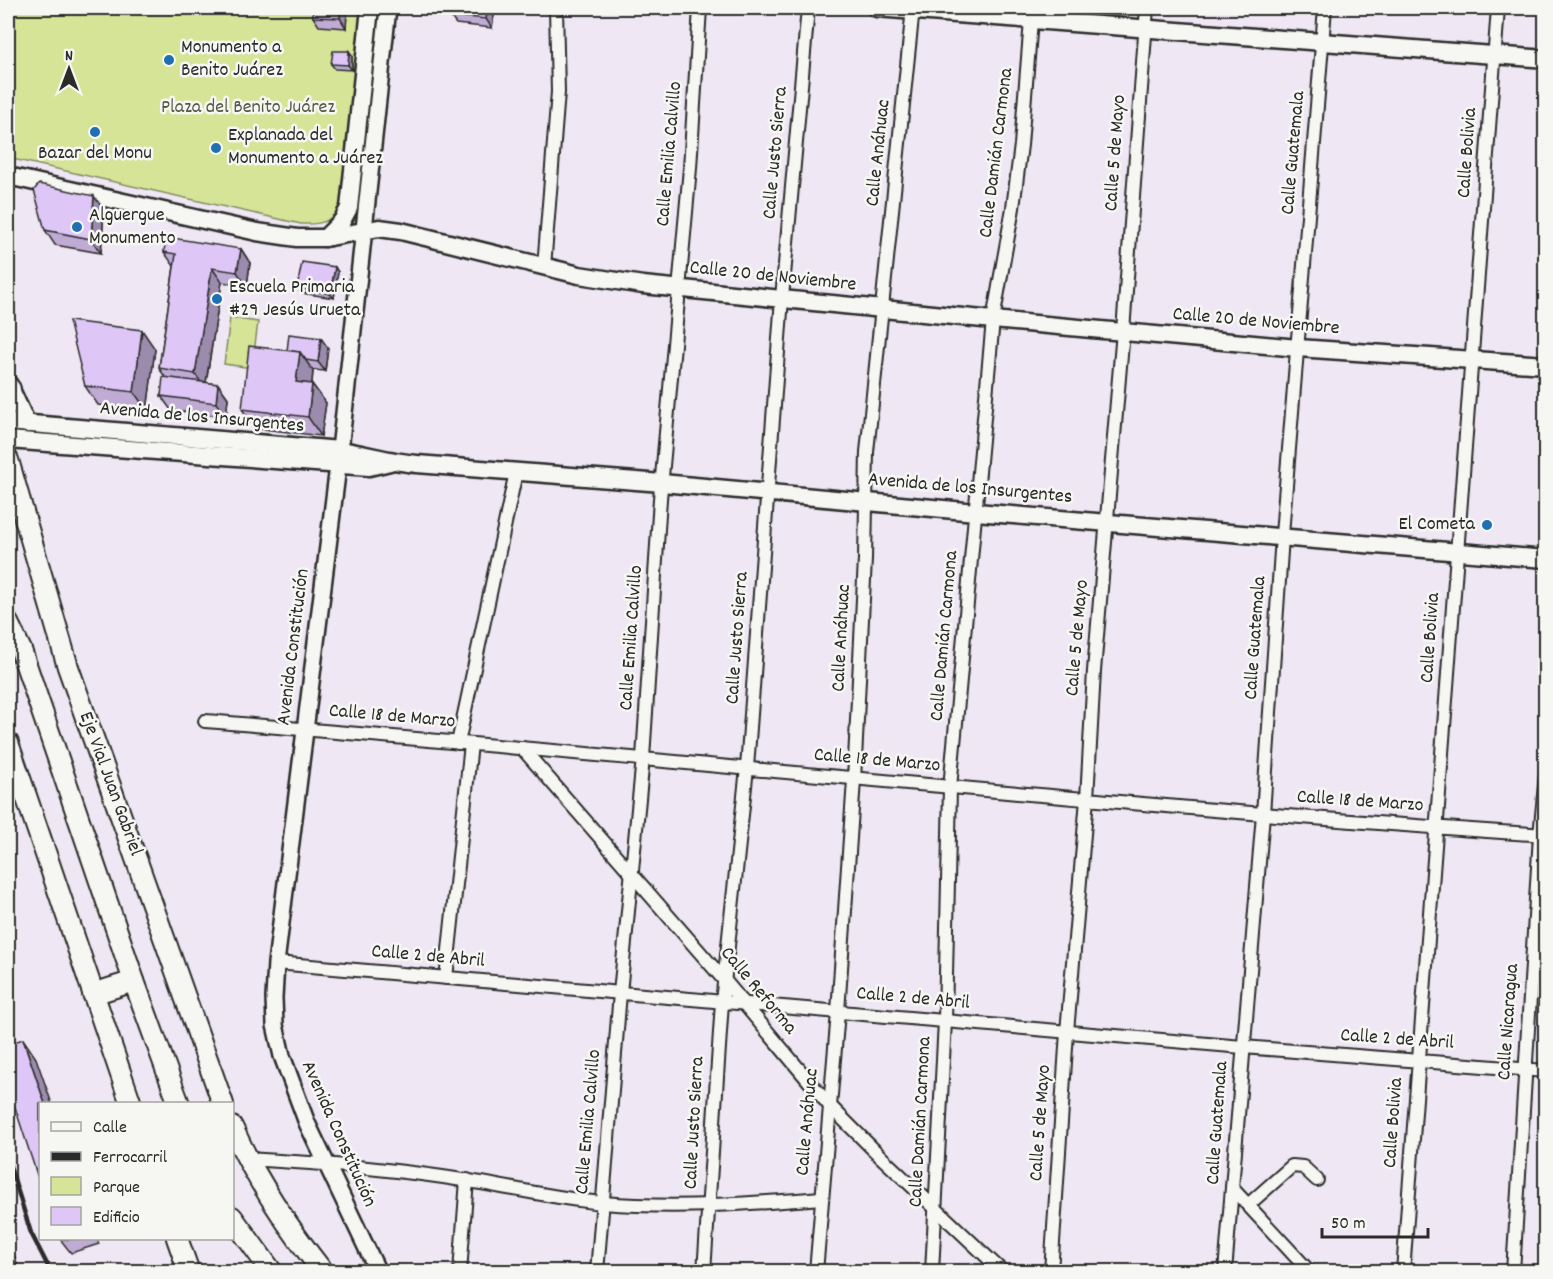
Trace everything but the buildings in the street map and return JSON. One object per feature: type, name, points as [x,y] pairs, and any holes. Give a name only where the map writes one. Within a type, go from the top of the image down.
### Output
[{"type":"main road","points":[[325,238],[342,221],[349,208],[370,8]]},
{"type":"main road","points":[[876,8],[1032,14],[1146,28],[1545,59]]},
{"type":"main road","name":"Calle 20 de Noviembre","points":[[8,176],[257,232],[297,238],[325,238],[379,228],[401,231],[602,280],[1298,348],[1545,365]]},
{"type":"main road","points":[[8,387],[27,424]]},
{"type":"main road","name":"Avenida de los Insurgentes","points":[[8,422],[339,458]]},
{"type":"main road","name":"Avenida de los Insurgentes","points":[[8,440],[339,458],[370,455],[391,462],[1545,559]]},
{"type":"main road","name":"Eje Vial Juan Gabriel","points":[[8,460],[68,668],[222,1102]]},
{"type":"main road","name":"Eje Vial Juan Gabriel","points":[[8,623],[21,650],[134,981],[178,1102]]},
{"type":"main road","points":[[8,743],[130,1102]]},
{"type":"main road","points":[[93,994],[134,981]]},
{"type":"main road","points":[[234,1131],[271,1202],[323,1272]]},
{"type":"main road","points":[[234,1220],[272,1272]]},
{"type":"main road","points":[[177,1240],[189,1272]]},
{"type":"street","name":"Avenida Constitución","points":[[378,1272],[295,1094],[276,1037],[274,999],[276,963],[339,458],[388,8]]},
{"type":"street","points":[[544,267],[558,92],[556,8]]},
{"type":"street","name":"Calle Emilia Calvillo","points":[[597,1272],[620,993],[643,758],[677,288],[690,168],[700,8]]},
{"type":"street","name":"Calle Justo Sierra","points":[[704,1272],[722,1002],[747,768],[782,298],[808,8]]},
{"type":"street","name":"Calle 5 de Mayo","points":[[1051,1272],[1066,1032],[1087,799],[1094,670],[1123,331],[1147,8]]},
{"type":"street","name":"Calle Guatemala","points":[[1225,1272],[1325,8]]},
{"type":"street","name":"Calle Bolivia","points":[[1403,1272],[1498,8]]},
{"type":"street","name":"Calle Anáhuac","points":[[816,1272],[838,1012],[854,780],[866,559],[867,452],[912,9]]},
{"type":"street","name":"Calle Damián Carmona","points":[[932,1272],[945,1021],[950,788],[993,320],[1015,197],[1032,14]]},
{"type":"street","points":[[458,743],[516,472]]},
{"type":"street","name":"Calle 18 de Marzo","points":[[205,721],[643,758],[854,780],[1543,835]]},
{"type":"street","points":[[446,978],[471,744]]},
{"type":"street","name":"Calle Reforma","points":[[522,748],[725,981],[829,1105],[1003,1272]]},
{"type":"street","name":"Calle Nicaragua","points":[[1513,1272],[1525,1069],[1543,835],[1545,775]]},
{"type":"street","name":"Calle 2 de Abril","points":[[276,963],[1545,1071]]},
{"type":"street","points":[[247,1159],[327,1164],[467,1180],[602,1203],[710,1204],[821,1198]]},
{"type":"street","points":[[1248,1205],[1292,1166],[1303,1167],[1317,1180]]},
{"type":"street","points":[[460,1272],[467,1180]]},
{"type":"street","points":[[1232,1188],[1308,1270]]},
{"type":"green space","name":"Plaza del Benito Juárez","points":[[8,8],[364,8],[342,199],[336,212],[328,220],[316,224],[301,224],[8,158]]},
{"type":"green space","points":[[230,318],[258,322],[252,368],[224,364]]},
{"type":"railway","points":[[8,1160],[31,1233],[51,1272]]},
{"type":"railway","points":[[8,1240],[18,1272]]},
{"type":"place","name":"Monumento a Benito Juárez","points":[[169,60]]},
{"type":"place","name":"Bazar del Monu","points":[[95,132]]},
{"type":"place","name":"Explanada del Monumento a Juárez","points":[[216,148]]},
{"type":"place","name":"Alguergue Monumento","points":[[77,227]]},
{"type":"place","name":"Escuela Primaria #29 Jesús Urueta","points":[[217,299]]},
{"type":"place","name":"El Cometa","points":[[1487,525]]}]
